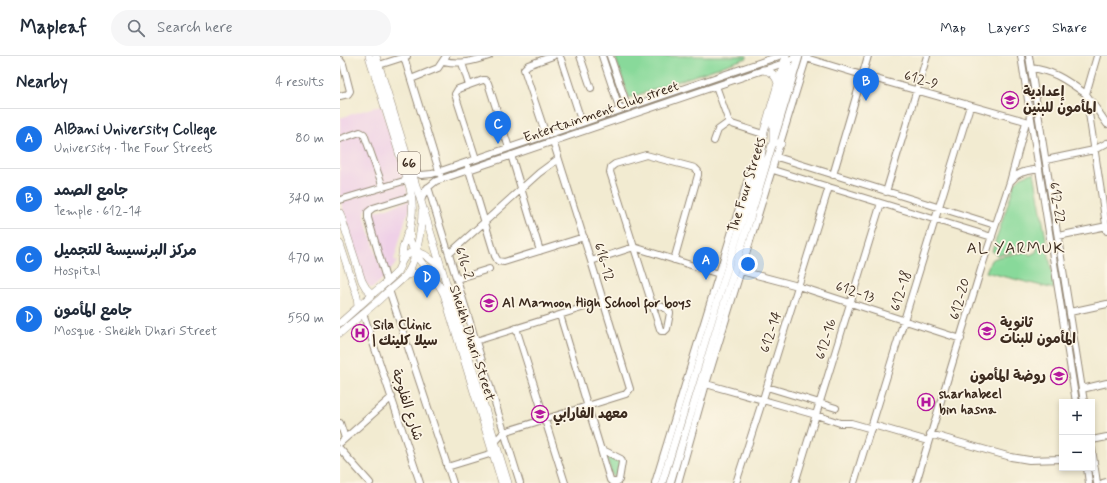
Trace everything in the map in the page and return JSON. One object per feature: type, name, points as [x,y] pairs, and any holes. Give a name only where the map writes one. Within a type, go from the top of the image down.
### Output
[{"type":"main road","name":"Sheikh Dhari Street","points":[[369,56],[412,196],[412,216],[409,228],[410,242],[421,264],[439,284],[444,294],[502,483]]},
{"type":"main road","name":"Sheikh Dhari Street","points":[[376,56],[508,483]]},
{"type":"main road","name":"The Four Streets","points":[[670,483],[722,313],[777,143],[802,56]]},
{"type":"main road","name":"The Four Streets","points":[[662,483],[761,158],[763,134],[778,83],[785,72],[785,58]]},
{"type":"main road","points":[[763,70],[772,73],[776,77],[778,83]]},
{"type":"main road","points":[[777,143],[773,124],[785,72]]},
{"type":"main road","points":[[340,323],[380,298],[406,275],[411,266],[421,227],[421,201]]},
{"type":"main road","points":[[340,213],[364,286],[374,292]]},
{"type":"main road","points":[[401,264],[403,247],[409,228]]},
{"type":"main road","points":[[340,244],[361,310]]},
{"type":"main road","points":[[340,333],[361,310],[374,292],[387,282],[396,272],[407,255],[415,252],[426,255],[443,270]]},
{"type":"main road","points":[[347,266],[352,268],[357,265]]},
{"type":"main road","points":[[406,275],[422,274],[434,278]]},
{"type":"main road","points":[[714,310],[722,313]]},
{"type":"street","points":[[379,65],[390,58],[406,56],[411,79],[442,179]]},
{"type":"street","points":[[411,79],[435,70],[445,58],[462,63],[489,56]]},
{"type":"street","points":[[546,135],[524,70],[526,66],[540,58],[554,56]]},
{"type":"street","points":[[559,56],[582,123]]},
{"type":"street","points":[[580,56],[590,88]]},
{"type":"street","points":[[602,56],[619,108]]},
{"type":"street","points":[[610,56],[627,105]]},
{"type":"street","name":"Entertainment Club street","points":[[412,171],[421,175],[439,172],[582,123],[627,105],[785,58],[802,56]]},
{"type":"street","name":"612-9","points":[[802,56],[862,75],[1028,122]]},
{"type":"street","points":[[833,175],[868,56]]},
{"type":"street","points":[[886,192],[927,56]]},
{"type":"street","name":"612-22","points":[[1021,56],[1028,100],[1028,122],[1039,169],[1076,399]]},
{"type":"street","name":"612-22","points":[[1029,56],[1084,399]]},
{"type":"street","points":[[1058,236],[1107,228],[1086,94],[1097,56]]},
{"type":"street","name":"Entertainment Club street","points":[[428,187],[436,181],[763,70],[785,58]]},
{"type":"street","points":[[340,60],[343,64],[350,91],[348,94],[340,96]]},
{"type":"street","points":[[462,63],[469,85]]},
{"type":"street","points":[[1031,68],[1045,70],[1057,75],[1086,94],[1107,124]]},
{"type":"street","points":[[476,159],[455,94],[458,89],[483,80],[488,82],[509,148]]},
{"type":"street","points":[[716,86],[729,122]]},
{"type":"street","points":[[1028,100],[1036,99]]},
{"type":"street","name":"612-18","points":[[854,483],[970,106]]},
{"type":"street","points":[[729,122],[763,134]]},
{"type":"street","points":[[714,141],[718,130],[729,122]]},
{"type":"street","name":"612-20","points":[[916,483],[1028,122]]},
{"type":"street","points":[[340,138],[360,132],[364,134],[383,187]]},
{"type":"street","points":[[531,140],[532,148]]},
{"type":"street","name":"616-12","points":[[553,141],[630,386],[629,391],[626,394],[588,406]]},
{"type":"street","points":[[679,482],[706,384],[741,271],[764,185],[773,170],[777,157],[777,143]]},
{"type":"street","points":[[1046,160],[1094,150],[1107,143]]},
{"type":"street","points":[[655,483],[755,156],[759,149],[763,146]]},
{"type":"street","points":[[511,155],[540,250]]},
{"type":"street","points":[[651,302],[669,311],[670,313],[667,329],[665,331],[661,331],[660,329],[651,302],[610,172],[611,167],[615,164],[646,155],[695,168],[698,171],[674,260]]},
{"type":"street","points":[[777,157],[995,225]]},
{"type":"street","points":[[449,254],[539,172],[558,159]]},
{"type":"street","points":[[466,162],[484,222],[498,261],[504,262],[584,237]]},
{"type":"street","points":[[1010,182],[1016,175],[1039,169]]},
{"type":"street","points":[[773,170],[992,238]]},
{"type":"street","points":[[340,200],[407,180]]},
{"type":"street","points":[[421,201],[423,194],[428,187]]},
{"type":"street","name":"616-2","points":[[428,187],[520,483]]},
{"type":"street","name":"612-14","points":[[736,483],[829,187]]},
{"type":"street","points":[[387,282],[368,218],[368,212],[373,208],[412,196]]},
{"type":"street","name":"612-16","points":[[795,483],[882,203]]},
{"type":"street","points":[[591,261],[634,247],[719,274]]},
{"type":"street","points":[[457,279],[489,269]]},
{"type":"street","name":"612-13","points":[[741,271],[798,286],[961,339]]},
{"type":"street","points":[[1056,276],[1064,275]]},
{"type":"street","points":[[389,290],[453,483]]},
{"type":"street","points":[[476,341],[604,301]]},
{"type":"street","points":[[1070,312],[1107,304]]},
{"type":"street","name":"شارع الفلوجة","points":[[361,310],[392,397],[420,483]]},
{"type":"street","points":[[560,315],[610,480],[612,482],[617,482],[622,462],[621,459],[601,449]]},
{"type":"street","points":[[516,328],[565,483]]},
{"type":"street","points":[[1082,389],[1107,383]]},
{"type":"street","points":[[706,384],[840,423],[873,425],[928,441]]},
{"type":"street","points":[[767,387],[836,408]]},
{"type":"street","points":[[340,443],[392,397]]},
{"type":"street","points":[[490,428],[504,432],[588,406]]},
{"type":"street","points":[[867,417],[873,425]]},
{"type":"street","points":[[340,423],[345,438]]},
{"type":"street","points":[[495,442],[504,432]]},
{"type":"street","points":[[930,434],[1011,457],[1029,460],[1059,459]]},
{"type":"street","points":[[1095,439],[1107,437]]},
{"type":"street","points":[[340,449],[368,482]]},
{"type":"street","points":[[448,467],[493,453]]},
{"type":"street","points":[[675,469],[679,482]]},
{"type":"street","points":[[1095,470],[1097,483]]},
{"type":"street","points":[[1087,471],[1089,483]]},
{"type":"street","points":[[1103,483],[1107,482]]},
{"type":"shaded area","points":[[381,105],[404,178],[384,185],[366,131],[360,129],[340,135],[340,118]]},
{"type":"shaded area","points":[[362,132],[380,186],[340,198],[340,138]]},
{"type":"shaded area","points":[[405,182],[408,195],[370,206],[365,211],[365,218],[384,277],[373,288],[371,288],[363,280],[341,202]]},
{"type":"shaded area","points":[[410,200],[409,212],[406,217],[394,260],[397,261],[387,274],[370,216],[372,213]]},
{"type":"green space","points":[[615,56],[747,56],[747,58],[629,98]]},
{"type":"green space","points":[[1034,172],[1054,289],[986,272],[991,260],[998,257],[1026,252],[1030,255],[1037,250],[1036,245],[1032,244],[1026,246],[1026,250],[997,255],[992,251],[1015,183],[1021,177]]},
{"type":"green space","points":[[606,455],[619,462],[620,466],[616,477],[612,476]]},
{"type":"place","name":"إعدادية المأمون للبنين","points":[[1010,100]]},
{"type":"place","name":"جامع الصمد","points":[[866,101]]},
{"type":"place","name":"مركز البرنسيسة للتجميل","points":[[498,144]]},
{"type":"place","name":"AlBani University College","points":[[706,280]]},
{"type":"place","name":"جامع المأمون","points":[[427,298]]},
{"type":"place","name":"Al Mamoon High School for boys","points":[[489,303]]},
{"type":"place","name":"ثانوية المأمون للبنات","points":[[987,331]]},
{"type":"place","name":"Sila Clinic | سيلا كلينك","points":[[360,333]]},
{"type":"place","name":"روضة المأمون","points":[[1059,376]]},
{"type":"place","name":"sharhabeel bin hasna","points":[[926,402]]},
{"type":"place","name":"معهد الفارابي","points":[[540,414]]},
{"type":"district","name":"AL YARMUK","points":[[1016,248]]}]
